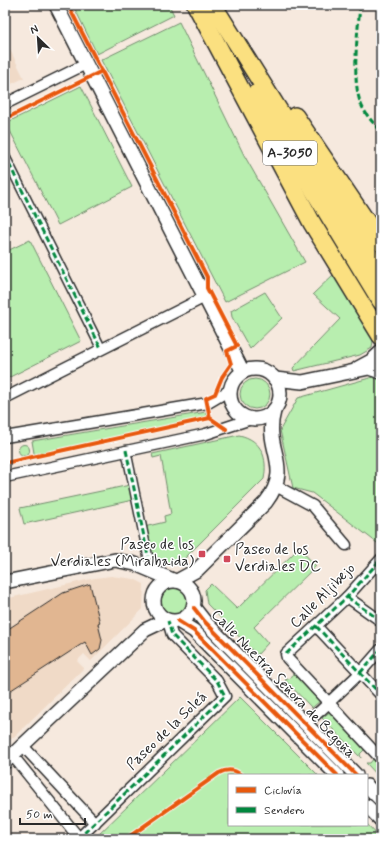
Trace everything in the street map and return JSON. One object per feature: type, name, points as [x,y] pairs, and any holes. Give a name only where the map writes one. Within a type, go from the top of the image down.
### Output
[{"type":"highway","name":"A-3050","points":[[197,5],[233,58],[381,301]]},
{"type":"highway","points":[[197,5],[312,223],[381,336]]},
{"type":"highway","name":"A-3050","points":[[214,5],[381,274]]},
{"type":"highway","points":[[214,5],[261,67],[381,243]]},
{"type":"street","points":[[56,5],[243,372]]},
{"type":"street","points":[[5,104],[86,64]]},
{"type":"street","points":[[5,156],[101,348]]},
{"type":"street","points":[[5,398],[101,348],[205,297]]},
{"type":"street","points":[[353,370],[371,361],[381,352]]},
{"type":"street","points":[[275,379],[302,382],[353,370],[369,368],[381,372]]},
{"type":"street","points":[[145,630],[155,598],[162,584],[175,581],[198,570],[266,502],[276,486],[279,471],[272,443],[271,425],[280,393],[275,379],[264,370],[250,369],[243,372],[232,382],[230,396],[234,409],[245,417],[252,419],[272,443]]},
{"type":"street","points":[[5,476],[206,434],[252,419],[264,418],[302,382]]},
{"type":"street","points":[[5,437],[208,403],[230,390]]},
{"type":"street","points":[[126,450],[145,562],[151,580],[156,610],[171,620]]},
{"type":"street","points":[[276,486],[312,506],[346,545]]},
{"type":"street","name":"Calle Aljibejo","points":[[286,654],[347,597],[381,559]]},
{"type":"street","points":[[5,582],[106,560],[145,562],[175,581],[183,582],[191,589],[195,602],[194,608],[185,619],[171,620],[145,630],[9,759],[79,838]]},
{"type":"street","points":[[191,589],[198,570]]},
{"type":"street","points":[[347,597],[381,621]]},
{"type":"street","name":"Calle Nuestra Señora de Begoña","points":[[194,608],[205,622],[355,774]]},
{"type":"street","name":"Calle Nuestra Señora de Begoña","points":[[171,620],[194,631],[336,774]]},
{"type":"street","name":"Paseo de la Soleá","points":[[79,838],[225,696],[217,681],[172,635],[171,620]]},
{"type":"street","points":[[316,626],[381,695]]},
{"type":"street","points":[[303,721],[313,717],[328,703],[360,673],[381,648]]},
{"type":"street","name":"Calle Nuestra Señora de Begoña","points":[[286,654],[287,658],[381,759]]},
{"type":"street","points":[[24,746],[95,823]]},
{"type":"street","points":[[368,787],[381,800]]},
{"type":"street","points":[[368,807],[381,820]]},
{"type":"shaded area","points":[[5,40],[24,78],[5,87]]},
{"type":"shaded area","points":[[111,576],[134,579],[144,584],[143,609],[91,661],[84,654],[77,661],[84,668],[5,744],[5,599],[95,578]]},
{"type":"green space","points":[[73,5],[169,5],[174,15],[97,54]]},
{"type":"green space","points":[[179,22],[244,155],[305,262],[225,302],[101,60]]},
{"type":"green space","points":[[81,86],[132,187],[58,225],[6,123]]},
{"type":"green space","points":[[30,240],[81,341],[6,379],[5,252]]},
{"type":"green space","points":[[335,273],[374,334],[372,348],[360,355],[294,371],[293,368],[340,319],[313,294]]},
{"type":"green space","points":[[265,292],[282,318],[250,349],[232,317],[231,311]]},
{"type":"green space","points":[[373,377],[381,380],[381,546],[312,493],[293,488],[280,430],[298,398]]},
{"type":"green space","points":[[255,379],[266,383],[270,394],[266,405],[255,409],[244,405],[240,394],[244,383]]},
{"type":"green space","points":[[206,412],[206,418],[34,453],[32,441]]},
{"type":"green space","points":[[239,435],[247,437],[253,441],[262,451],[265,464],[264,479],[183,560],[167,563],[150,553],[144,527],[165,522],[164,516],[171,514],[161,456],[153,458],[152,454]]},
{"type":"green space","points":[[24,444],[28,446],[30,450],[28,454],[24,456],[20,454],[18,450],[20,446]]},
{"type":"green space","points":[[130,485],[133,500],[24,524],[20,508]]},
{"type":"green space","points":[[299,548],[316,566],[254,627],[268,643],[257,655],[207,604],[205,590],[211,584],[237,609]]},
{"type":"green space","points":[[175,587],[185,591],[189,601],[185,611],[175,615],[165,611],[161,601],[165,591]]},
{"type":"green space","points":[[295,670],[322,699],[312,708],[285,680],[291,678]]},
{"type":"green space","points":[[240,697],[317,774],[228,774],[228,826],[368,825],[381,839],[94,839]]},
{"type":"green space","points":[[332,710],[369,748],[365,749],[360,754],[361,758],[322,718]]},
{"type":"green space","points":[[374,758],[381,761],[381,779],[366,763],[370,763]]},
{"type":"building","points":[[90,584],[100,623],[98,624],[102,640],[100,649],[92,655],[85,642],[5,694],[5,631],[63,593]]},
{"type":"marked path","points":[[360,5],[356,55],[356,82],[361,104],[372,122],[381,131]]},
{"type":"marked path","points":[[5,156],[101,348]]},
{"type":"marked path","points":[[126,450],[148,556]]},
{"type":"marked path","points":[[286,654],[347,597],[381,559]]},
{"type":"marked path","points":[[347,597],[381,621]]},
{"type":"marked path","points":[[78,839],[225,696],[217,681],[172,635],[168,621]]},
{"type":"marked path","points":[[316,626],[381,695]]},
{"type":"marked path","points":[[360,673],[381,649]]},
{"type":"cycle path","points":[[68,5],[207,277],[207,288],[237,346],[227,351],[231,364],[222,377],[215,394],[206,398],[210,418],[226,429]]},
{"type":"cycle path","points":[[5,119],[102,71]]},
{"type":"cycle path","points":[[5,463],[210,418]]},
{"type":"cycle path","points":[[194,608],[205,622],[355,774]]},
{"type":"cycle path","points":[[178,621],[194,631],[336,774]]},
{"type":"cycle path","points":[[126,839],[219,773],[230,770],[239,774]]},
{"type":"place","name":"Paseo de los Verdiales (Miralbaida)","points":[[202,554]]},
{"type":"place","name":"Paseo de los Verdiales DC","points":[[227,559]]}]
